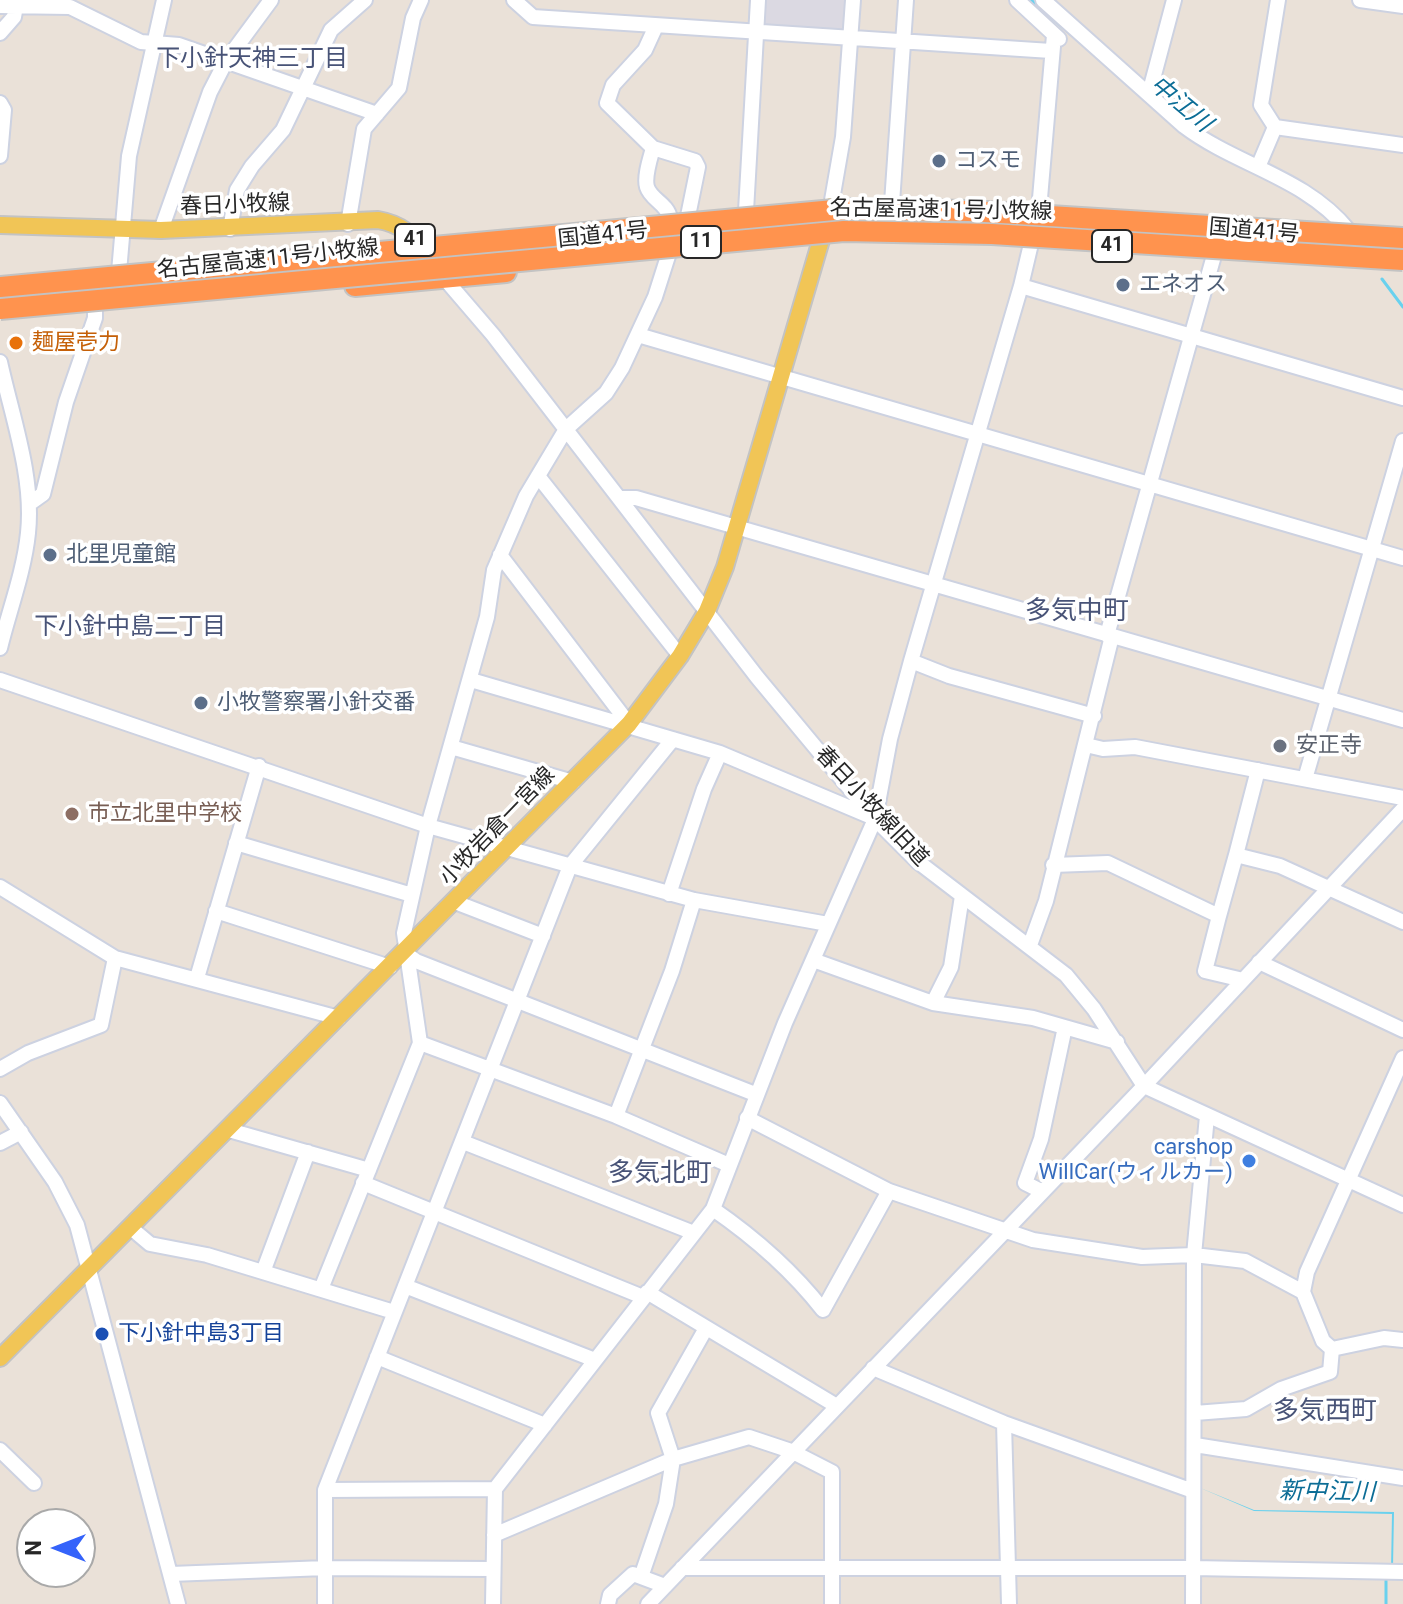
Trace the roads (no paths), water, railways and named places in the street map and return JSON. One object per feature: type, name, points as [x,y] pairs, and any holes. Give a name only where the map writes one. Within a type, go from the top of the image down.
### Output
[{"type":"highway","name":"国道41号","points":[[0,284],[417,240],[746,211],[892,203],[1039,210],[1403,236]]},
{"type":"highway","name":"名古屋高速11号小牧線","points":[[0,284],[845,209],[969,211],[1403,236]]},
{"type":"highway","points":[[478,243],[494,249],[834,220],[980,221],[1102,229],[1124,219],[1308,228]]},
{"type":"highway","name":"名古屋高速11号小牧線","points":[[0,309],[438,273],[844,231],[915,230],[1403,260]]},
{"type":"highway","points":[[1127,241],[1141,234],[1403,250]]},
{"type":"highway","name":"国道41号","points":[[0,317],[438,273],[871,236],[1032,241],[1215,252],[1403,268]]},
{"type":"highway","points":[[0,299],[419,261],[438,273]]},
{"type":"main road","name":"小牧岩倉一宮線","points":[[0,1358],[573,782],[629,724],[680,656],[707,611],[738,528],[831,206]]},
{"type":"main road","name":"春日小牧線","points":[[0,225],[161,230],[394,223],[417,240],[438,273]]},
{"type":"street","points":[[119,272],[129,156],[164,0]]},
{"type":"street","points":[[161,230],[210,92],[226,61],[271,0]]},
{"type":"street","points":[[230,229],[237,190],[252,166],[283,130],[331,30],[365,0]]},
{"type":"street","points":[[348,224],[364,129],[399,88],[413,18],[421,0]]},
{"type":"street","points":[[514,0],[533,17],[903,41],[1055,42]]},
{"type":"street","points":[[746,211],[758,0]]},
{"type":"street","points":[[831,206],[843,137],[853,0]]},
{"type":"street","points":[[892,203],[906,0]]},
{"type":"street","points":[[493,1604],[495,1489],[713,1209],[755,1094],[875,819],[890,739],[911,661],[1021,286],[1039,210],[1055,42],[1017,0]]},
{"type":"street","points":[[1043,0],[1205,142],[1301,188],[1333,211],[1348,230]]},
{"type":"street","points":[[1149,94],[1174,0]]},
{"type":"street","points":[[1278,0],[1261,105],[1275,127],[1403,145]]},
{"type":"street","points":[[1360,0],[1403,6]]},
{"type":"street","points":[[0,33],[14,17],[17,3]]},
{"type":"street","points":[[0,6],[17,3],[70,7],[141,42],[156,41],[226,61],[303,91],[377,114]]},
{"type":"street","points":[[653,148],[646,184],[649,192],[679,217],[698,167],[695,161],[653,148],[607,103],[613,85],[645,50],[656,26]]},
{"type":"street","points":[[0,103],[4,110],[0,156]]},
{"type":"street","points":[[1258,167],[1275,127]]},
{"type":"street","points":[[1030,945],[1046,901],[1094,716],[1110,636],[1215,252]]},
{"type":"street","points":[[321,1289],[420,1043],[404,933],[428,826],[471,680],[500,555],[538,476],[566,429],[606,393],[638,335],[667,267],[669,253]]},
{"type":"street","name":"春日小牧線旧道","points":[[438,273],[566,429],[707,611],[875,819],[917,861],[1030,945],[1078,988],[1144,1086]]},
{"type":"street","points":[[1021,286],[1403,398]]},
{"type":"street","points":[[29,504],[43,494],[66,402],[95,318],[95,308]]},
{"type":"street","points":[[638,335],[1403,558]]},
{"type":"street","points":[[0,362],[29,504],[28,535],[0,648]]},
{"type":"street","points":[[1305,779],[1403,441]]},
{"type":"street","points":[[538,476],[680,656]]},
{"type":"street","points":[[620,498],[636,498],[1403,720]]},
{"type":"street","points":[[500,555],[629,724]]},
{"type":"street","points":[[911,661],[949,676],[1094,716]]},
{"type":"street","points":[[0,680],[428,826],[669,894],[828,924]]},
{"type":"street","points":[[471,680],[720,753],[850,805],[875,819]]},
{"type":"street","points":[[325,1604],[325,1490],[570,866],[673,739]]},
{"type":"street","points":[[1086,745],[1103,749],[1135,747],[1403,798]]},
{"type":"street","points":[[451,747],[573,782]]},
{"type":"street","points":[[669,894],[704,789],[720,753]]},
{"type":"street","points":[[197,978],[259,766]]},
{"type":"street","points":[[1243,980],[1205,971],[1258,770]]},
{"type":"street","points":[[648,1604],[835,1405],[1144,1086],[1403,809]]},
{"type":"street","points":[[236,843],[412,895]]},
{"type":"street","points":[[1236,855],[1280,866],[1403,922]]},
{"type":"street","points":[[1053,865],[1108,863],[1219,916]]},
{"type":"street","points":[[0,887],[115,958],[339,1018]]},
{"type":"street","points":[[933,1003],[951,967],[962,896]]},
{"type":"street","points":[[616,1116],[643,1049],[694,900]]},
{"type":"street","points":[[455,902],[543,936]]},
{"type":"street","points":[[216,911],[390,967]]},
{"type":"street","points":[[405,953],[416,961],[755,1094]]},
{"type":"street","points":[[0,1069],[28,1053],[101,1025],[115,958]]},
{"type":"street","points":[[813,960],[933,1003],[1033,1018],[1117,1042]]},
{"type":"street","points":[[1259,962],[1403,1030]]},
{"type":"street","points":[[1041,1191],[1025,1183],[1041,1139],[1065,1027]]},
{"type":"street","points":[[420,1043],[616,1116],[729,1165]]},
{"type":"street","points":[[1195,1413],[1246,1409],[1281,1389],[1330,1372],[1332,1349],[1319,1334],[1303,1292],[1307,1272],[1403,1058]]},
{"type":"street","points":[[1144,1086],[1403,1205]]},
{"type":"street","points":[[0,1103],[55,1182],[77,1225],[178,1604]]},
{"type":"street","points":[[1193,1604],[1194,1255],[1207,1116]]},
{"type":"street","points":[[747,1118],[889,1191],[1006,1228],[1033,1240],[1142,1257],[1194,1255],[1245,1261],[1303,1292]]},
{"type":"street","points":[[229,1130],[308,1152],[366,1176],[434,1212],[645,1295],[835,1405]]},
{"type":"street","points":[[0,1143],[21,1132]]},
{"type":"street","points":[[463,1142],[694,1233]]},
{"type":"street","points":[[263,1272],[308,1152]]},
{"type":"street","points":[[713,1209],[756,1239],[800,1280],[823,1310],[889,1191]]},
{"type":"street","points":[[131,1228],[150,1244],[207,1255],[394,1312]]},
{"type":"street","points":[[405,1286],[595,1360]]},
{"type":"street","points":[[641,1577],[666,1504],[673,1459],[658,1413],[705,1330]]},
{"type":"street","points":[[1332,1349],[1384,1338],[1403,1340]]},
{"type":"street","points":[[377,1357],[545,1425]]},
{"type":"street","points":[[873,1368],[1004,1423],[1193,1491]]},
{"type":"street","points":[[1004,1423],[1009,1604]]},
{"type":"street","points":[[494,1535],[673,1459],[749,1437],[791,1451],[832,1472],[832,1604]]},
{"type":"street","points":[[1195,1445],[1403,1478]]},
{"type":"street","points":[[0,1450],[34,1483]]},
{"type":"street","points":[[325,1490],[495,1489]]},
{"type":"street","points":[[171,1574],[325,1568],[493,1569]]},
{"type":"street","points":[[682,1568],[1193,1568],[1403,1572]]},
{"type":"street","points":[[608,1604],[610,1595],[633,1574],[665,1586]]},
{"type":"water","points":[[1198,1487],[1254,1510],[1394,1512],[1393,1567],[1391,1570],[1392,1514],[1254,1511]]},
{"type":"waterway","name":"中江川","points":[[1031,0],[1073,36]]},
{"type":"waterway","name":"中江川","points":[[1184,134],[1232,162]]},
{"type":"waterway","name":"中江川","points":[[1382,279],[1403,307]]},
{"type":"waterway","points":[[1386,1577],[1386,1604]]},
{"type":"place","name":"コスモ","points":[[939,161]]},
{"type":"place","name":"エネオス","points":[[1123,285]]},
{"type":"place","name":"麺屋壱力","points":[[16,343]]},
{"type":"place","name":"北里児童館","points":[[50,555]]},
{"type":"place","name":"小牧警察署小針交番","points":[[201,703]]},
{"type":"place","name":"安正寺","points":[[1280,746]]},
{"type":"place","name":"市立北里中学校","points":[[72,814]]},
{"type":"place","name":"carshop WillCar(ウィルカー)","points":[[1249,1161]]},
{"type":"place","name":"下小針中島3丁目","points":[[102,1334]]},
{"type":"district","name":"下小針天神三丁目","points":[[252,60]]},
{"type":"district","name":"多気中町","points":[[1077,612]]},
{"type":"district","name":"下小針中島二丁目","points":[[130,628]]},
{"type":"district","name":"多気北町","points":[[660,1174]]},
{"type":"district","name":"多気西町","points":[[1325,1412]]},
{"type":"water label","name":"新中江川","points":[[1327,1493]]}]
